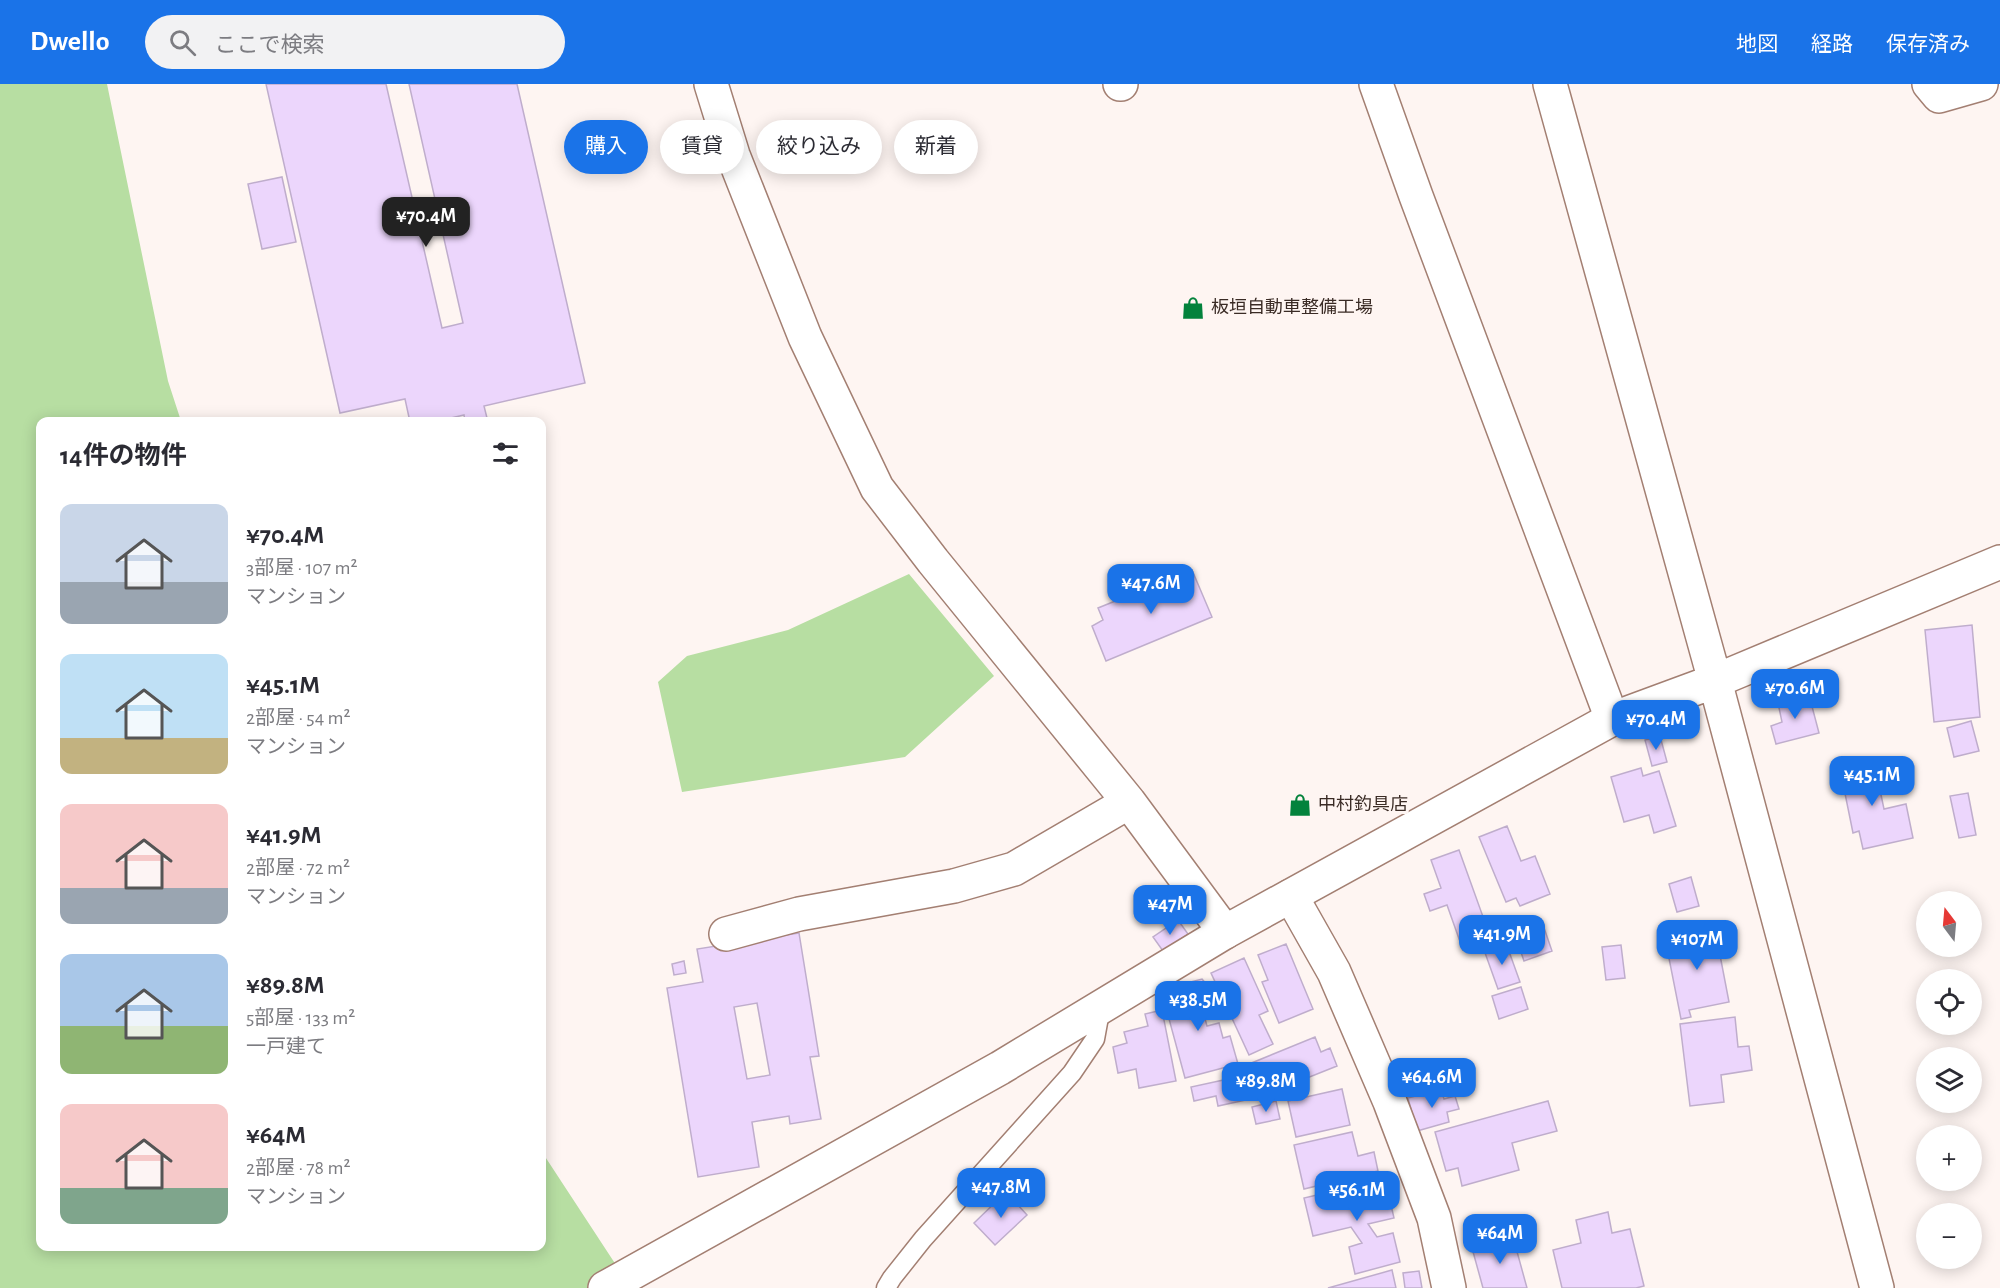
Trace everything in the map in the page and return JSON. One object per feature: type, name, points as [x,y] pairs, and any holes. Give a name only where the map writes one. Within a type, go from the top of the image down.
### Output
[{"type":"street","points":[[711,84],[733,155],[805,337],[877,488],[933,561],[1129,802],[1225,932]]},
{"type":"street","points":[[1376,84],[1612,719]]},
{"type":"street","points":[[1550,84],[1715,681],[1877,1288]]},
{"type":"street","points":[[1929,84],[1939,96],[1982,84]]},
{"type":"street","points":[[604,1288],[1000,1068],[1225,932],[1612,719],[1715,681],[2000,562]]},
{"type":"street","points":[[726,934],[799,914],[954,886],[1014,869],[1129,802]]},
{"type":"street","points":[[1291,896],[1334,972],[1390,1102],[1434,1218],[1449,1288]]},
{"type":"lane","points":[[886,1288],[923,1239],[1072,1073],[1095,1039],[1101,1006]]},
{"type":"green space","points":[[0,84],[107,84],[168,381],[180,417],[36,417],[36,1251],[546,1251],[546,1158],[618,1268],[624,1288],[0,1288]]},
{"type":"green space","points":[[909,574],[994,676],[905,757],[682,792],[658,682],[687,656],[788,630]]},
{"type":"building","points":[[266,84],[386,84],[442,328],[463,323],[409,84],[517,84],[585,383],[484,406],[487,417],[464,417],[464,415],[409,417],[405,399],[340,413]]},
{"type":"building","points":[[282,177],[296,242],[262,249],[248,184]]},
{"type":"building","points":[[1192,570],[1212,617],[1106,661],[1092,626],[1103,620],[1098,608]]},
{"type":"building","points":[[1972,625],[1980,717],[1934,722],[1925,630]]},
{"type":"building","points":[[1809,695],[1819,733],[1776,744],[1771,726],[1782,722],[1778,703]]},
{"type":"building","points":[[1971,721],[1979,751],[1954,757],[1947,728]]},
{"type":"building","points":[[1660,736],[1667,762],[1652,766],[1645,740]]},
{"type":"building","points":[[1873,757],[1884,809],[1906,804],[1913,838],[1863,849],[1859,831],[1853,833],[1839,764]]},
{"type":"building","points":[[1641,768],[1643,776],[1659,771],[1676,826],[1654,833],[1649,815],[1624,822],[1611,777]]},
{"type":"building","points":[[1968,793],[1976,835],[1959,838],[1950,796]]},
{"type":"building","points":[[1507,826],[1521,861],[1535,856],[1550,894],[1520,906],[1516,898],[1506,902],[1479,837]]},
{"type":"building","points":[[1459,850],[1491,939],[1463,950],[1447,905],[1430,911],[1424,894],[1441,888],[1431,860]]},
{"type":"building","points":[[1691,877],[1699,906],[1677,912],[1669,884]]},
{"type":"building","points":[[1541,919],[1552,951],[1524,961],[1513,929]]},
{"type":"building","points":[[1178,920],[1188,934],[1163,951],[1153,937]]},
{"type":"building","points":[[1715,929],[1729,1002],[1689,1010],[1691,1017],[1681,1019],[1665,938]]},
{"type":"building","points":[[799,933],[819,1056],[810,1057],[821,1119],[790,1124],[789,1116],[752,1122],[759,1167],[698,1177],[667,988],[703,982],[697,949]],"holes":[[[757,1003],[770,1075],[747,1079],[734,1007]]]},
{"type":"building","points":[[1506,943],[1520,982],[1498,989],[1484,950]]},
{"type":"building","points":[[1286,944],[1313,1009],[1279,1023],[1262,982],[1268,980],[1258,955]]},
{"type":"building","points":[[1621,945],[1625,978],[1606,980],[1602,947]]},
{"type":"building","points":[[1244,958],[1268,1011],[1259,1015],[1273,1044],[1249,1055],[1211,973]]},
{"type":"building","points":[[684,961],[686,973],[674,975],[672,964]]},
{"type":"building","points":[[1202,979],[1219,999],[1201,1004],[1207,1026],[1219,1023],[1223,1038],[1230,1036],[1238,1064],[1185,1078],[1165,1004],[1183,999],[1179,985]]},
{"type":"building","points":[[1521,987],[1528,1009],[1499,1019],[1492,996]]},
{"type":"building","points":[[1162,1010],[1176,1081],[1139,1088],[1136,1069],[1118,1073],[1113,1047],[1127,1043],[1124,1032],[1148,1026],[1145,1014]]},
{"type":"building","points":[[1735,1017],[1738,1047],[1749,1046],[1752,1070],[1721,1075],[1724,1102],[1690,1106],[1680,1024]]},
{"type":"building","points":[[1315,1037],[1321,1052],[1330,1048],[1337,1066],[1262,1096],[1249,1064]]},
{"type":"building","points":[[1242,1076],[1246,1100],[1218,1106],[1216,1096],[1194,1101],[1191,1087]]},
{"type":"building","points":[[1342,1089],[1350,1125],[1296,1137],[1288,1101]]},
{"type":"building","points":[[1441,1089],[1444,1099],[1455,1096],[1459,1109],[1447,1112],[1449,1122],[1417,1131],[1408,1098]]},
{"type":"building","points":[[1276,1101],[1280,1119],[1256,1124],[1252,1107]]},
{"type":"building","points":[[1548,1101],[1557,1131],[1512,1143],[1519,1170],[1462,1186],[1458,1168],[1446,1171],[1435,1132]]},
{"type":"building","points":[[1352,1132],[1358,1156],[1374,1152],[1378,1171],[1304,1189],[1294,1145]]},
{"type":"building","points":[[1385,1179],[1394,1218],[1368,1224],[1377,1237],[1393,1233],[1400,1262],[1355,1274],[1349,1247],[1362,1243],[1351,1227],[1313,1236],[1304,1198]]},
{"type":"building","points":[[1006,1192],[1027,1215],[995,1245],[974,1223]]},
{"type":"building","points":[[1608,1212],[1612,1233],[1630,1229],[1644,1286],[1636,1288],[1562,1288],[1553,1250],[1581,1243],[1576,1220]]},
{"type":"building","points":[[1513,1237],[1527,1288],[1483,1288],[1472,1248]]},
{"type":"building","points":[[1392,1270],[1396,1288],[1328,1288]]},
{"type":"building","points":[[1419,1271],[1422,1288],[1405,1288],[1403,1273]]},
{"type":"place","name":"板垣自動車整備工場","points":[[1193,308]]},
{"type":"place","name":"中村釣具店","points":[[1300,805]]}]
